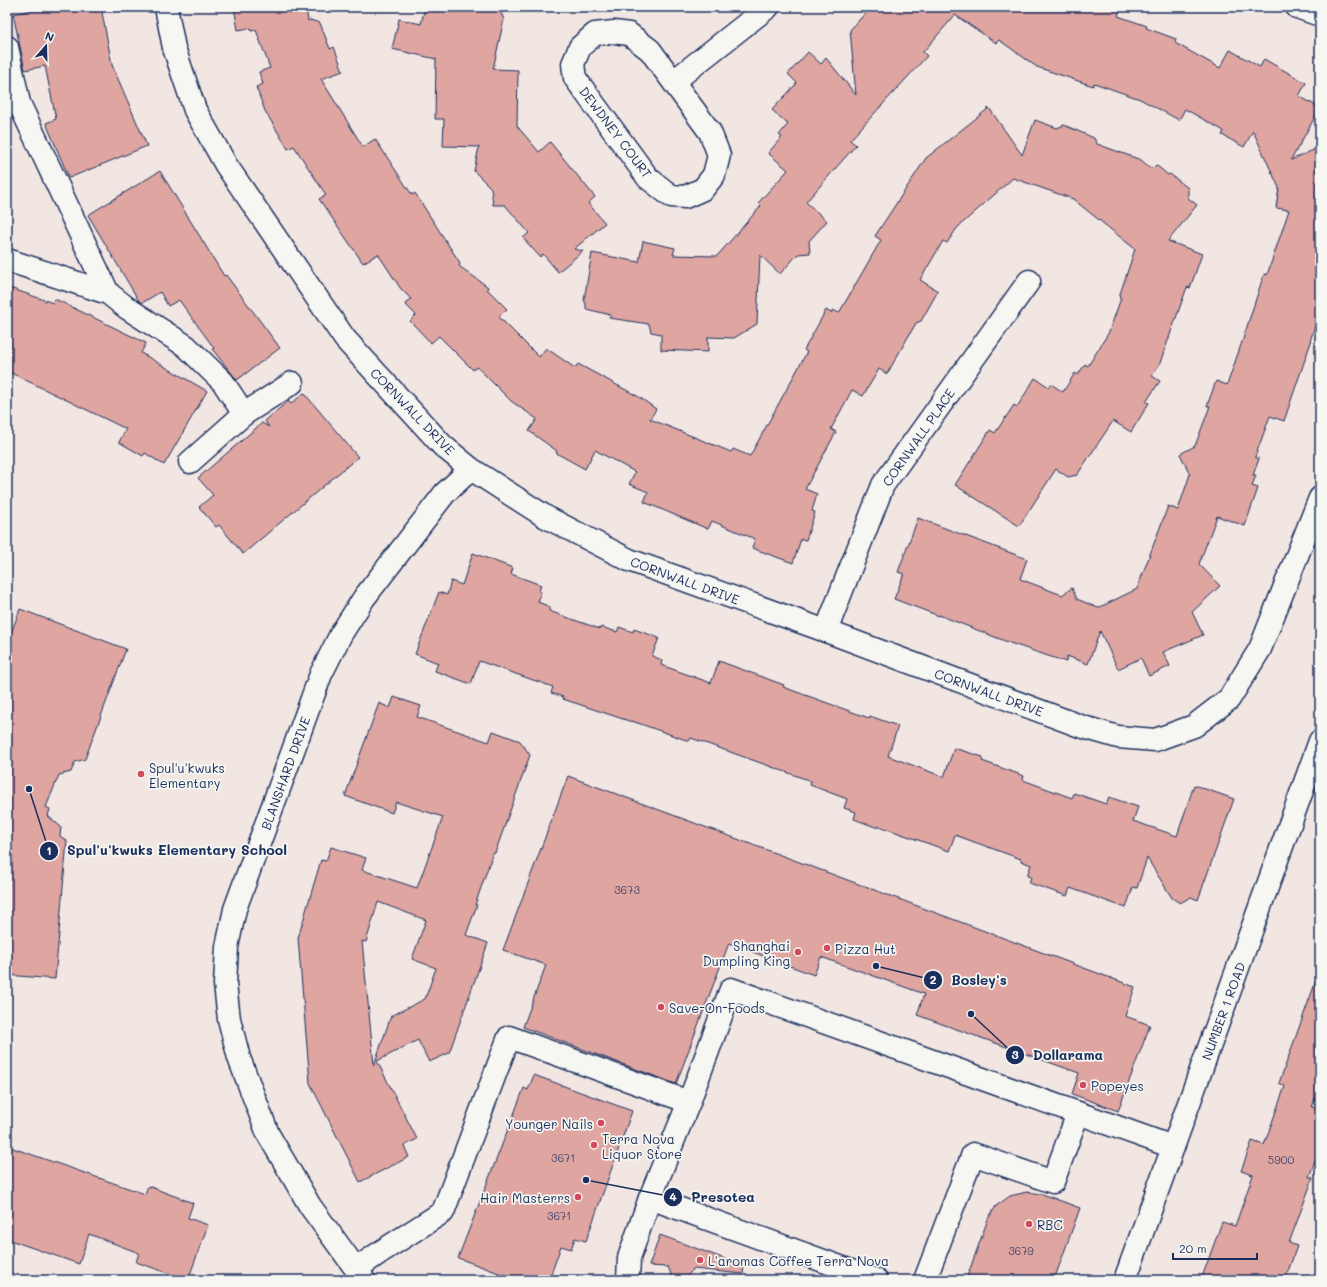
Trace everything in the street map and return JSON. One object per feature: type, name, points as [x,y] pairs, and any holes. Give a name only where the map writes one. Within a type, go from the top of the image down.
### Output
[{"type":"street","name":"CORNWALL DRIVE","points":[[166,7],[174,48],[195,110],[226,165],[345,339],[443,446],[471,469],[546,518],[629,560],[826,631],[1080,726],[1118,737],[1155,740],[1194,726],[1229,699],[1260,649],[1320,498]]},
{"type":"street","points":[[674,82],[768,7]]},
{"type":"street","points":[[1297,7],[1320,15]]},
{"type":"street","name":"DEWDNEY COURT","points":[[614,32],[629,34],[650,50],[674,82],[710,132],[719,155],[714,175],[703,189],[685,197],[671,196],[648,178],[575,78],[574,64],[580,47],[595,34],[614,32]]},
{"type":"street","points":[[7,47],[18,103],[108,293]]},
{"type":"street","points":[[7,260],[108,293],[126,308],[186,346],[223,382],[244,414]]},
{"type":"street","name":"CORNWALL PLACE","points":[[826,631],[883,485],[1029,281]]},
{"type":"street","points":[[190,462],[244,414],[292,383]]},
{"type":"street","name":"BLANSHARD DRIVE","points":[[360,1275],[310,1206],[268,1134],[239,1058],[229,1018],[225,984],[226,947],[235,909],[321,674],[341,634],[364,598],[445,493],[471,469]]},
{"type":"street","name":"NUMBER 1 ROAD","points":[[1125,1280],[1320,741]]},
{"type":"street","points":[[628,1280],[629,1258],[650,1198],[689,1102],[731,989],[1173,1147]]},
{"type":"street","points":[[360,1275],[382,1251],[442,1212],[509,1037],[689,1102]]},
{"type":"street","points":[[925,1280],[973,1154],[1053,1182],[1078,1113]]},
{"type":"street","points":[[650,1198],[876,1280]]},
{"type":"building","points":[[47,7],[101,7],[112,65],[147,146],[69,178],[46,123],[56,119],[45,66],[25,70],[13,14]]},
{"type":"building","points":[[234,7],[306,7],[308,21],[310,20],[320,23],[330,49],[334,47],[343,71],[321,79],[363,147],[375,139],[412,195],[415,193],[460,263],[459,266],[488,287],[487,289],[507,309],[499,317],[539,357],[546,348],[575,368],[578,364],[639,397],[656,409],[650,419],[731,452],[733,449],[750,456],[807,352],[804,350],[826,310],[831,313],[833,310],[839,313],[881,240],[875,236],[926,158],[989,108],[1022,155],[1035,120],[1057,128],[1064,125],[1094,138],[1097,144],[1141,160],[1152,169],[1156,165],[1168,175],[1170,174],[1188,188],[1188,198],[1197,205],[1168,241],[1202,254],[1190,288],[1187,287],[1160,363],[1152,376],[1160,381],[1146,402],[1149,403],[1131,432],[1113,421],[1077,475],[1068,477],[1056,469],[1019,526],[955,485],[990,430],[995,433],[1014,405],[1017,407],[1035,378],[1049,387],[1051,384],[1063,392],[1075,373],[1078,375],[1085,364],[1088,366],[1109,332],[1121,298],[1119,297],[1135,249],[1073,199],[1013,178],[957,228],[947,243],[943,241],[920,280],[938,291],[921,321],[916,323],[887,374],[879,369],[863,396],[852,390],[831,429],[836,432],[805,489],[817,494],[812,511],[815,512],[806,540],[801,539],[793,563],[752,548],[755,539],[712,521],[708,529],[644,502],[648,492],[629,484],[635,472],[595,450],[585,469],[556,453],[557,451],[529,431],[537,419],[511,401],[477,367],[473,370],[439,336],[431,343],[410,321],[416,315],[405,304],[411,299],[401,289],[378,254],[363,263],[319,199],[326,195],[294,146],[288,149],[265,111],[256,87],[263,84],[259,72],[270,68],[256,30],[251,31],[250,28],[238,30]]},
{"type":"building","points":[[425,7],[498,7],[504,19],[493,69],[518,70],[517,126],[539,152],[550,142],[595,197],[588,203],[605,223],[574,249],[583,251],[558,272],[543,254],[540,257],[523,238],[529,233],[505,205],[493,205],[491,188],[474,171],[479,147],[443,146],[444,119],[435,119],[436,59],[392,49],[399,19],[421,24]]},
{"type":"building","points":[[871,7],[1121,7],[1118,16],[1147,26],[1146,28],[1176,39],[1175,43],[1220,68],[1230,50],[1260,67],[1264,59],[1306,83],[1299,96],[1320,108],[1291,160],[1320,147],[1320,311],[1310,341],[1311,342],[1284,421],[1270,416],[1255,457],[1259,459],[1253,475],[1256,475],[1252,486],[1258,488],[1245,526],[1217,516],[1199,564],[1220,586],[1192,612],[1203,635],[1163,652],[1170,666],[1149,676],[1141,658],[1118,669],[1100,631],[1088,664],[1067,656],[1066,662],[1010,643],[894,599],[904,574],[898,572],[918,518],[1027,559],[1020,579],[1062,595],[1072,588],[1077,599],[1098,608],[1137,589],[1168,506],[1178,510],[1190,474],[1180,454],[1195,446],[1210,406],[1207,406],[1216,381],[1227,385],[1264,274],[1267,275],[1289,210],[1276,208],[1279,188],[1253,131],[1244,147],[1222,135],[1224,131],[1185,109],[1179,120],[1140,99],[1094,83],[1093,86],[1037,67],[999,40],[996,43],[955,15],[923,52],[927,56],[850,140],[856,145],[806,202],[827,221],[809,241],[810,253],[798,254],[780,274],[760,255],[757,324],[734,338],[708,337],[708,352],[661,350],[661,334],[651,332],[649,324],[609,318],[611,315],[586,309],[584,300],[592,253],[639,262],[643,241],[675,248],[673,255],[717,256],[761,206],[758,203],[788,170],[768,153],[782,137],[779,135],[788,124],[772,110],[797,83],[788,74],[808,52],[821,64],[826,58],[856,95],[850,30]]},
{"type":"building","points":[[160,171],[224,276],[226,275],[280,348],[237,380],[212,349],[214,348],[179,300],[168,306],[160,292],[142,303],[139,301],[88,215]]},
{"type":"building","points":[[7,287],[53,303],[55,299],[146,343],[141,353],[207,391],[164,465],[145,453],[143,456],[119,442],[126,429],[7,371]]},
{"type":"building","points":[[304,393],[358,457],[243,554],[219,525],[216,527],[199,507],[213,495],[198,478],[262,423],[269,427],[265,421],[288,401],[291,404]]},
{"type":"building","points":[[473,553],[513,568],[511,574],[541,585],[539,591],[541,592],[538,602],[550,607],[549,611],[600,629],[601,627],[617,632],[619,627],[633,632],[634,629],[659,638],[652,656],[662,660],[661,665],[711,683],[719,661],[784,685],[783,687],[869,718],[870,716],[898,726],[888,756],[944,777],[954,748],[983,757],[982,761],[1024,776],[1023,780],[1072,798],[1074,793],[1106,804],[1109,797],[1138,807],[1133,821],[1177,836],[1194,785],[1234,799],[1198,900],[1191,897],[1180,903],[1172,898],[1147,858],[1137,888],[1133,887],[1126,908],[1070,888],[1067,896],[1029,883],[1031,877],[1027,876],[1031,865],[1021,861],[1021,859],[955,835],[949,851],[879,826],[878,828],[854,819],[856,812],[844,808],[847,799],[810,785],[811,781],[691,738],[689,741],[563,699],[563,697],[551,693],[553,687],[479,661],[471,684],[435,671],[438,663],[415,654],[439,592],[447,595],[451,581],[462,585]]},
{"type":"building","points":[[20,609],[126,649],[85,759],[75,762],[71,772],[59,775],[46,807],[50,809],[48,816],[61,827],[60,836],[67,841],[55,979],[7,975],[7,644]]},
{"type":"building","points":[[394,697],[421,706],[417,717],[489,742],[493,731],[520,741],[530,755],[495,853],[493,853],[466,935],[488,943],[449,1053],[429,1062],[418,1040],[377,1061],[417,1139],[404,1146],[409,1157],[360,1182],[310,1083],[298,938],[321,860],[326,861],[331,847],[366,858],[362,870],[417,888],[443,817],[396,802],[392,813],[345,796],[379,703],[390,708]],"holes":[[[378,902],[426,920],[412,959],[436,968],[425,999],[391,1016],[374,1065],[362,941],[366,942]]]},
{"type":"building","points":[[568,776],[1135,987],[1125,1016],[1150,1025],[1118,1111],[1072,1094],[1079,1073],[917,1015],[924,994],[821,957],[814,975],[729,943],[676,1084],[523,1027],[546,965],[503,950]]},
{"type":"building","points":[[1317,978],[1320,979],[1320,1084],[1312,1107],[1320,1110],[1320,1147],[1309,1177],[1313,1178],[1289,1243],[1297,1246],[1285,1280],[1201,1280],[1222,1222],[1235,1226],[1253,1175],[1241,1171],[1252,1141],[1264,1145],[1285,1086],[1279,1083]]},
{"type":"building","points":[[534,1075],[632,1111],[586,1241],[575,1238],[571,1249],[561,1246],[549,1280],[518,1280],[458,1258],[524,1088],[528,1090]]},
{"type":"building","points":[[7,1146],[145,1194],[148,1186],[193,1203],[188,1218],[208,1225],[188,1280],[136,1262],[139,1253],[89,1234],[79,1264],[7,1239]]},
{"type":"building","points":[[1027,1192],[1042,1194],[1080,1208],[1054,1280],[966,1280],[988,1219],[996,1206],[1010,1196]]},
{"type":"building","points":[[660,1235],[744,1266],[743,1274],[693,1269],[686,1278],[673,1278],[668,1267],[649,1266]]},
{"type":"place","name":"Spul'u'kwuks Elementary","points":[[141,774]]},
{"type":"place","name":"Spul'u'kwuks Elementary School","points":[[29,789]]},
{"type":"place","name":"Pizza Hut","points":[[827,948]]},
{"type":"place","name":"Shanghai Dumpling King","points":[[798,952]]},
{"type":"place","name":"Bosley's","points":[[876,966]]},
{"type":"place","name":"Save-On-Foods","points":[[661,1007]]},
{"type":"place","name":"Dollarama","points":[[971,1014]]},
{"type":"place","name":"Popeyes","points":[[1083,1085]]},
{"type":"place","name":"Younger Nails","points":[[601,1123]]},
{"type":"place","name":"Terra Nova Liquor Store","points":[[594,1145]]},
{"type":"place","name":"Presotea","points":[[586,1180]]},
{"type":"place","name":"Hair Masterrs","points":[[578,1197]]},
{"type":"place","name":"RBC","points":[[1029,1224]]},
{"type":"place","name":"L'aromas Coffee Terra Nova","points":[[700,1260]]}]
